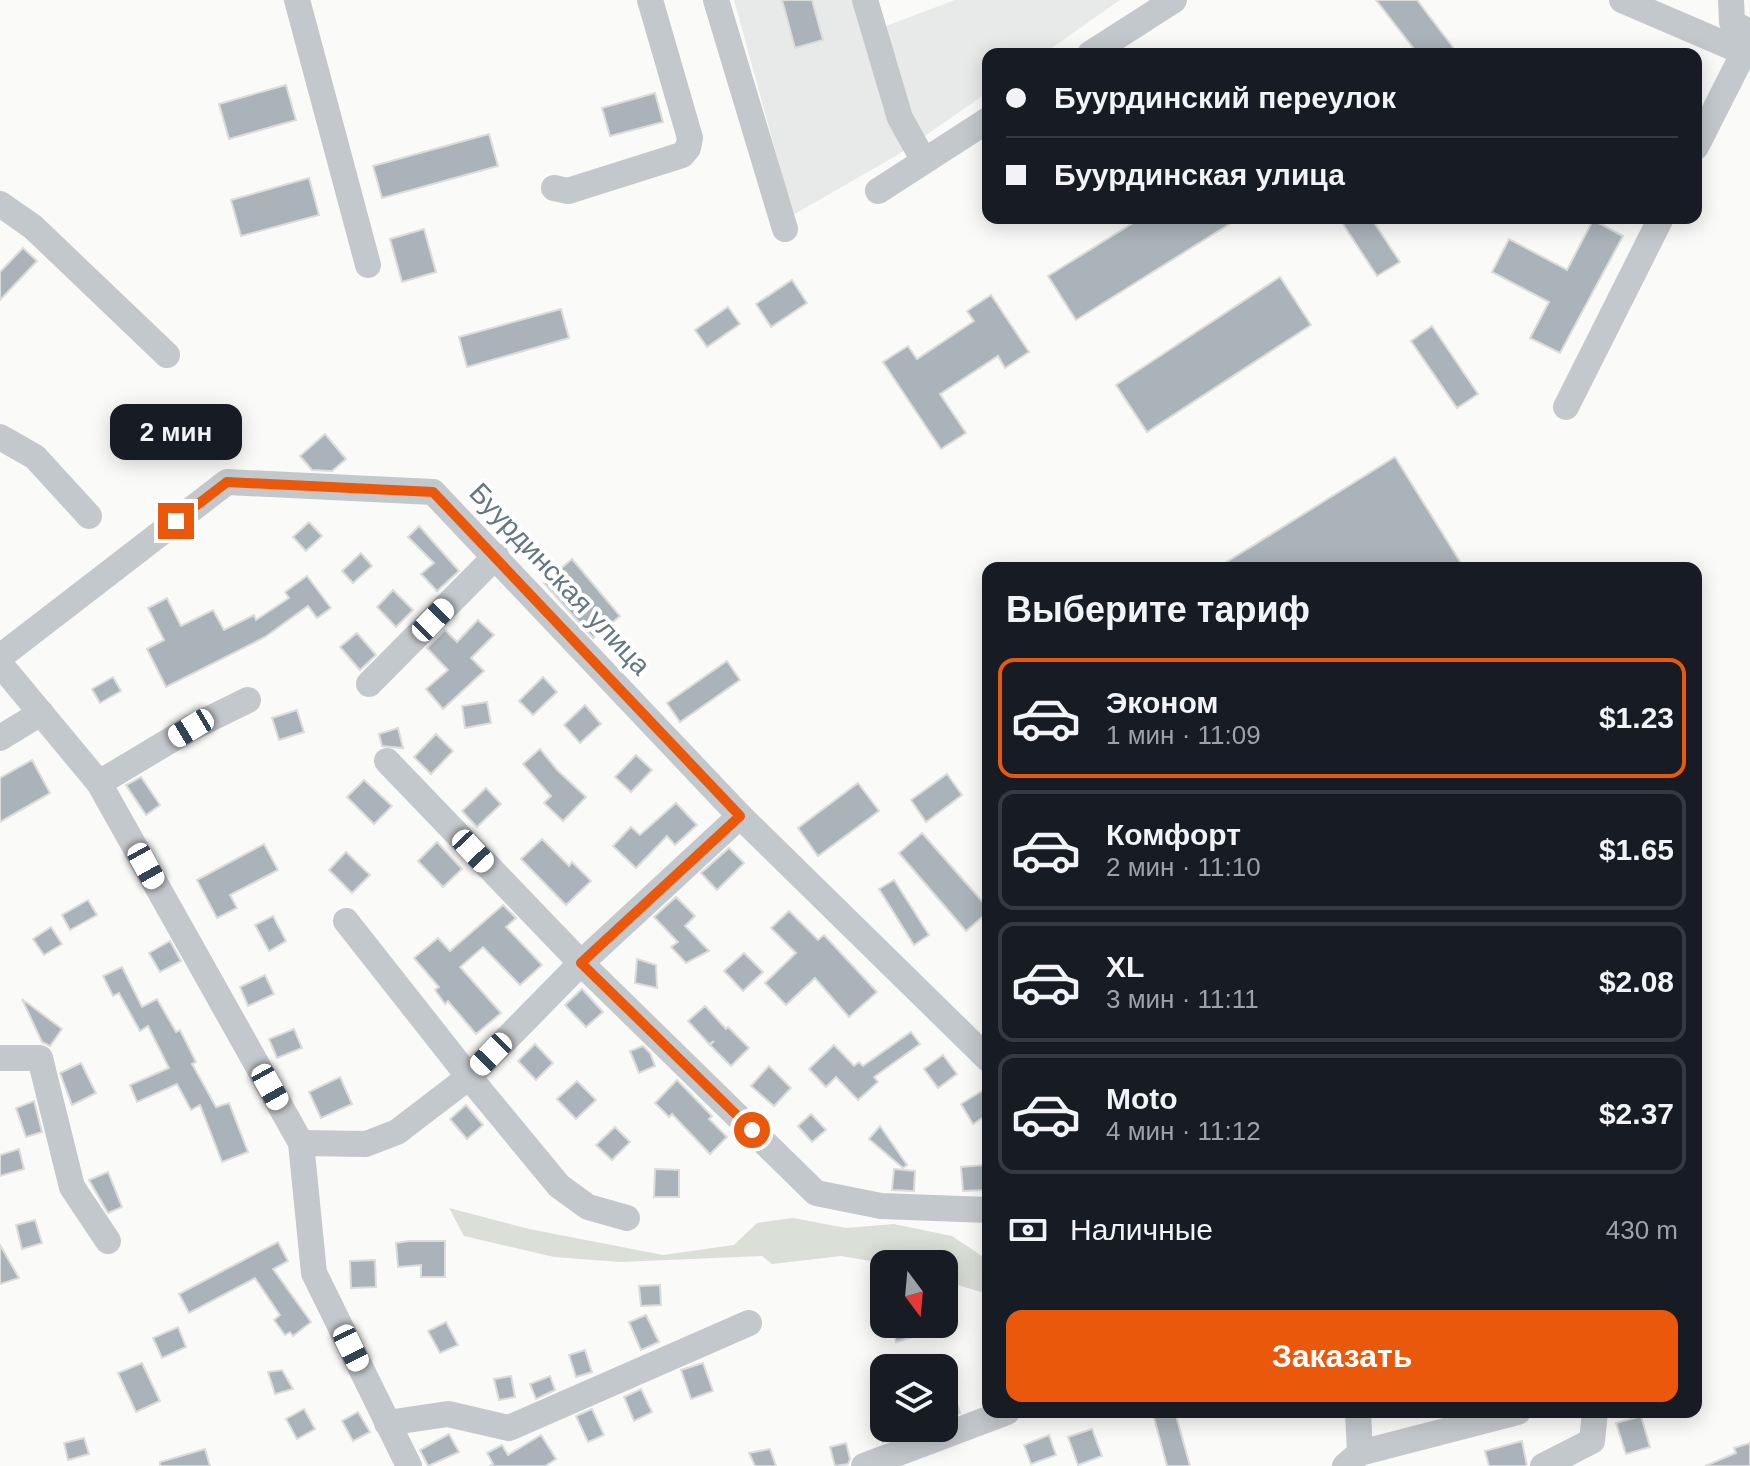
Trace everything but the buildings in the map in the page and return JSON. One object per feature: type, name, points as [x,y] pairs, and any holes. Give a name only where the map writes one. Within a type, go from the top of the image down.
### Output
[{"type":"street","points":[[297,0],[368,265]]},
{"type":"street","points":[[554,188],[568,191],[682,155],[688,148],[690,138],[650,0]]},
{"type":"street","points":[[716,0],[785,229]]},
{"type":"street","points":[[865,0],[900,118],[924,161]]},
{"type":"street","points":[[1099,48],[1174,0]]},
{"type":"street","points":[[1622,0],[1747,42]]},
{"type":"street","points":[[1731,0],[1732,22],[1747,42]]},
{"type":"street","points":[[1702,135],[1747,42]]},
{"type":"street","points":[[878,191],[982,124]]},
{"type":"street","points":[[0,204],[33,227],[167,355]]},
{"type":"street","points":[[1566,407],[1650,224]]},
{"type":"street","points":[[0,437],[35,457],[89,516]]},
{"type":"street","name":"Буурдинская улица","points":[[0,657],[227,482],[433,492],[740,816],[982,1053]]},
{"type":"street","points":[[369,684],[496,556]]},
{"type":"street","points":[[0,664],[99,783],[301,1143],[314,1273],[409,1466]]},
{"type":"street","points":[[99,783],[191,728],[248,700]]},
{"type":"street","points":[[0,738],[41,713]]},
{"type":"street","points":[[387,761],[581,963],[816,1193],[881,1206],[982,1210]]},
{"type":"street","points":[[301,1143],[366,1144],[397,1132],[469,1077],[581,963],[740,816]]},
{"type":"street","points":[[346,921],[559,1186],[588,1207],[627,1218]]},
{"type":"street","points":[[0,1058],[40,1058],[72,1187],[108,1241]]},
{"type":"street","points":[[387,1423],[448,1414],[509,1428],[749,1323]]},
{"type":"street","points":[[864,1466],[991,1418]]},
{"type":"street","points":[[1357,1418],[1352,1460],[1497,1418]]},
{"type":"street","points":[[1543,1466],[1592,1441],[1594,1418]]},
{"type":"shaded area","points":[[734,0],[852,0],[862,35],[955,0],[1120,0],[1052,48],[982,48],[982,96],[899,154],[793,215]]},
{"type":"shaded area","points":[[449,1208],[529,1229],[663,1255],[734,1245],[757,1223],[793,1218],[846,1228],[894,1224],[952,1236],[982,1256],[982,1292],[958,1285],[958,1250],[870,1250],[870,1261],[841,1256],[772,1264],[762,1256],[620,1262],[554,1257],[464,1236]]},
{"type":"route","points":[[176,521],[227,482],[433,492],[496,556],[740,816],[581,963],[752,1130]]}]
